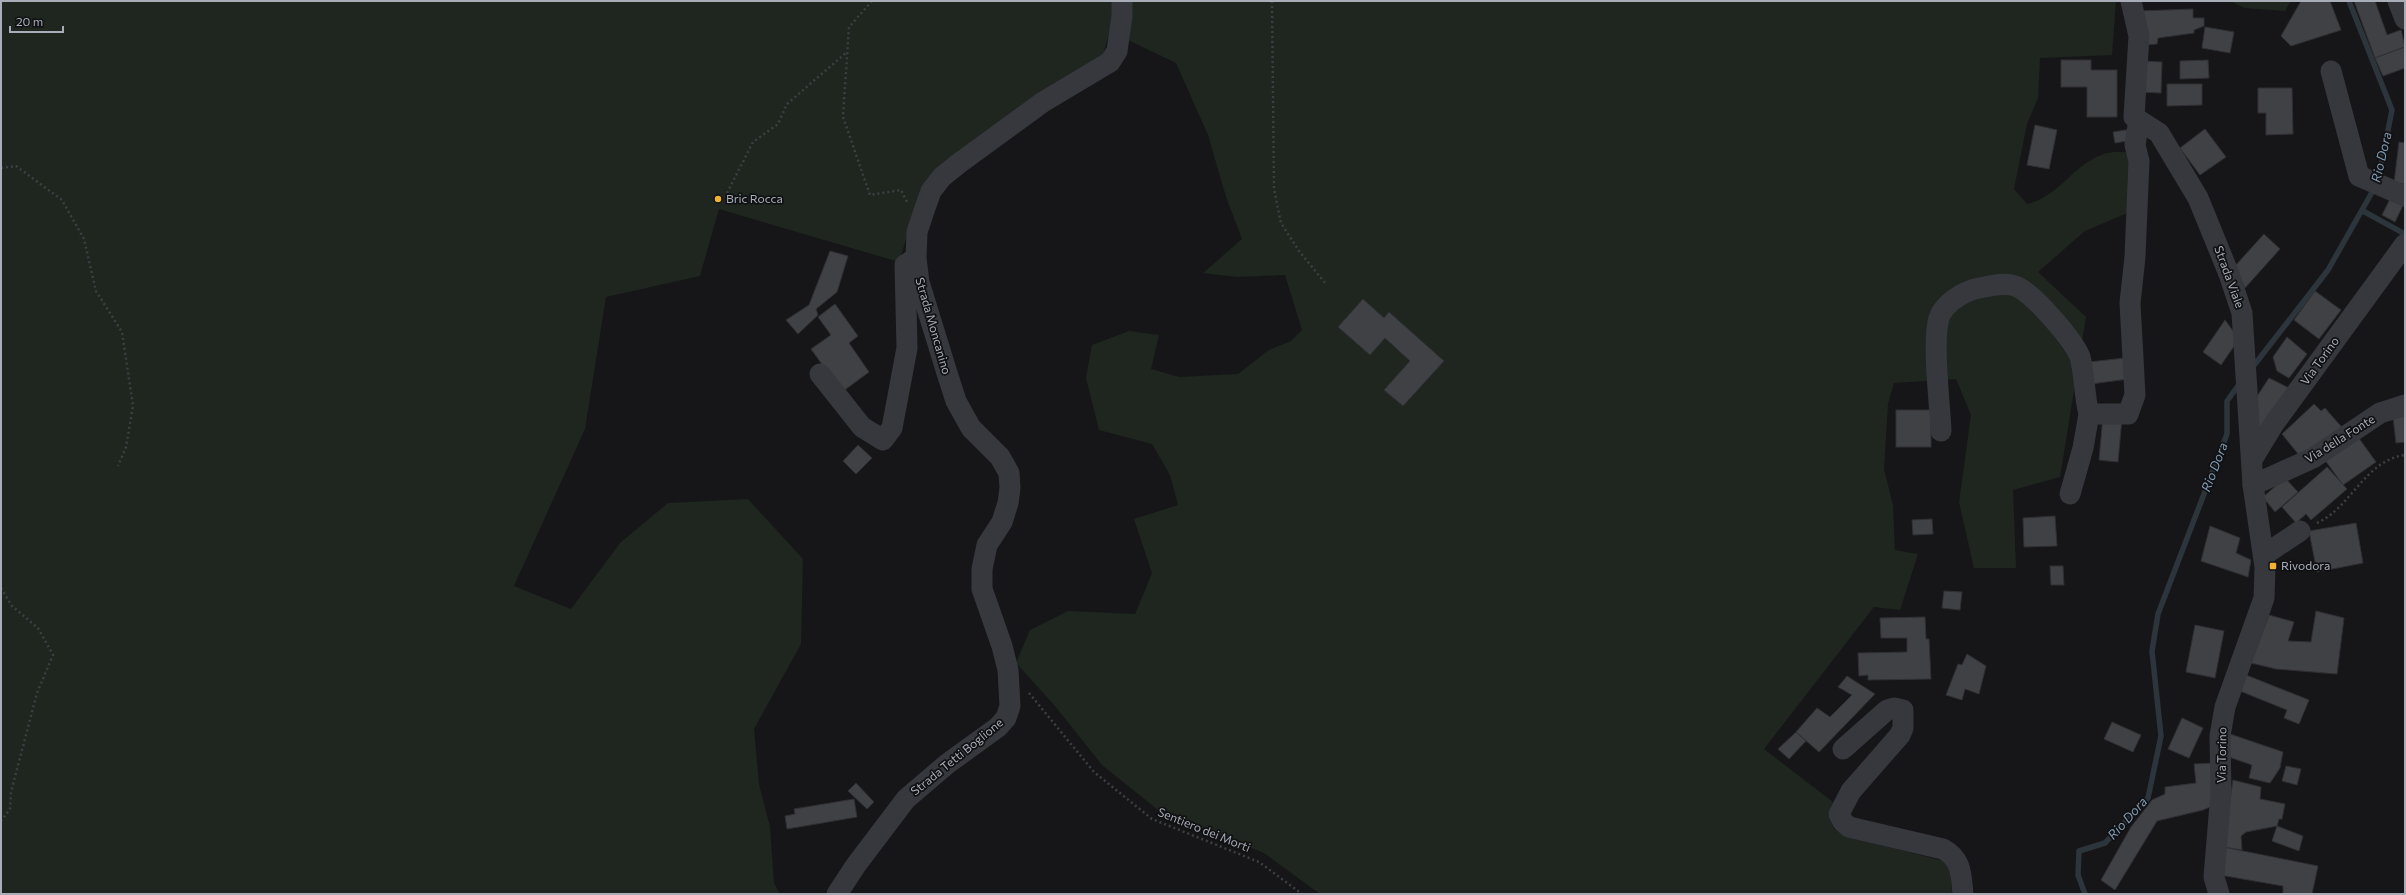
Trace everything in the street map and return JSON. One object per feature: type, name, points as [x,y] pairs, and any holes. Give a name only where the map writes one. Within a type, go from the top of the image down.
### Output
[{"type":"street","name":"Strada Moncanino","points":[[1008,670],[1002,646],[982,589],[982,569],[987,545],[1002,522],[1008,502],[1010,488],[1009,473],[1000,457],[971,428],[956,401],[919,282],[916,258],[920,225],[932,191],[942,177],[1042,102],[1110,62],[1117,51],[1122,16],[1122,1]]},
{"type":"street","points":[[2089,414],[2128,414],[2135,395],[2130,303],[2135,257],[2139,161],[2134,145],[2139,120],[2134,116],[2139,36],[2131,1]]},
{"type":"street","points":[[2398,1],[2405,19]]},
{"type":"street","points":[[2331,71],[2359,176],[2405,196]]},
{"type":"street","name":"Strada Viale","points":[[2139,120],[2159,134],[2198,198],[2229,274],[2242,313],[2246,349],[2249,434],[2253,458]]},
{"type":"street","name":"Via Torino","points":[[2253,458],[2273,425],[2405,244]]},
{"type":"street","points":[[820,374],[862,428],[883,440],[892,428],[907,348],[905,265],[916,258]]},
{"type":"street","points":[[1941,431],[1937,342],[1940,317],[1952,301],[1970,290],[2000,285],[2016,286],[2038,303],[2067,335],[2080,357],[2089,414],[2083,448],[2070,494]]},
{"type":"street","name":"Via della Fonte","points":[[2253,485],[2313,458],[2380,414],[2405,405]]},
{"type":"street","points":[[2253,458],[2253,485]]},
{"type":"street","name":"Via Torino","points":[[2219,894],[2214,877],[2221,792],[2220,736],[2225,707],[2264,598],[2264,555],[2253,485]]},
{"type":"street","points":[[2264,555],[2300,531]]},
{"type":"street","name":"Strada Tetti Boglione","points":[[837,894],[856,864],[906,799],[947,764],[998,727],[1006,718],[1011,696],[1008,670]]},
{"type":"street","points":[[1843,749],[1886,710],[1894,708],[1903,710],[1903,728],[1900,735],[1851,791],[1839,814],[1843,822],[1849,827],[1943,849],[1950,853],[1960,865],[1963,894]]},
{"type":"path","points":[[872,1],[849,27],[843,117],[870,195],[901,190],[920,225]]},
{"type":"path","points":[[1272,1],[1274,189],[1281,223],[1299,250],[1326,284]]},
{"type":"path","points":[[727,193],[753,142],[778,124],[787,104],[848,51]]},
{"type":"path","points":[[1,168],[16,166],[62,200],[84,239],[96,291],[122,332],[133,406],[126,447],[118,466]]},
{"type":"path","points":[[2300,531],[2321,521],[2352,494],[2370,472],[2396,456],[2405,455]]},
{"type":"path","points":[[1,588],[12,606],[38,628],[53,655],[37,693],[11,792],[10,809],[1,821]]},
{"type":"path","name":"Sentiero dei Morti","points":[[1028,691],[1094,772],[1152,819],[1259,862],[1302,894]]},
{"type":"shaded area","points":[[1,1],[1113,1],[1112,24],[1102,58],[920,193],[899,262],[719,209],[700,276],[606,297],[585,429],[514,586],[571,609],[620,543],[668,503],[748,499],[803,559],[801,644],[754,729],[759,784],[770,827],[774,883],[780,894],[1,894]]},
{"type":"shaded area","points":[[1131,1],[2116,1],[2112,55],[2040,58],[2038,98],[2027,124],[2014,189],[2027,204],[2048,195],[2074,172],[2093,159],[2111,152],[2132,153],[2132,211],[2085,231],[2038,272],[2086,317],[2060,477],[2013,490],[2016,568],[1974,568],[1959,502],[1971,415],[1956,379],[1894,383],[1888,404],[1884,469],[1893,505],[1895,550],[1918,554],[1900,610],[1874,607],[1764,749],[1833,802],[1828,814],[1834,829],[1845,836],[1944,861],[1950,869],[1952,894],[1320,894],[1264,853],[1158,810],[1102,765],[1055,706],[1016,663],[1030,630],[1068,611],[1135,614],[1152,573],[1134,519],[1178,505],[1170,475],[1152,444],[1099,430],[1086,378],[1092,345],[1129,331],[1159,335],[1151,369],[1179,377],[1238,374],[1269,350],[1291,341],[1302,330],[1285,275],[1237,277],[1203,273],[1242,239],[1226,197],[1208,135],[1176,63],[1128,40]]},
{"type":"shaded area","points":[[2230,1],[2291,1],[2285,11],[2245,8]]},
{"type":"building","points":[[2301,1],[2330,1],[2341,30],[2291,46],[2281,36]]},
{"type":"building","points":[[2354,1],[2375,1],[2387,35],[2401,30],[2405,47],[2375,58]]},
{"type":"building","points":[[2193,9],[2193,18],[2204,18],[2204,26],[2194,30],[2194,33],[2158,38],[2157,44],[2142,45],[2139,11]]},
{"type":"building","points":[[2205,27],[2234,32],[2230,53],[2202,48]]},
{"type":"building","points":[[2405,47],[2405,68],[2383,76],[2375,58]]},
{"type":"building","points":[[2061,60],[2091,60],[2091,70],[2117,70],[2117,117],[2087,117],[2087,87],[2061,87]]},
{"type":"building","points":[[2208,60],[2209,78],[2180,79],[2180,61]]},
{"type":"building","points":[[2141,61],[2162,62],[2161,93],[2140,92]]},
{"type":"building","points":[[2167,84],[2202,84],[2202,105],[2167,106]]},
{"type":"building","points":[[2258,88],[2292,88],[2293,134],[2266,135],[2266,113],[2258,113]]},
{"type":"building","points":[[2035,125],[2057,130],[2049,169],[2027,165]]},
{"type":"building","points":[[2132,129],[2133,140],[2115,143],[2113,132]]},
{"type":"building","points":[[2205,129],[2226,157],[2200,175],[2180,148]]},
{"type":"building","points":[[2399,142],[2405,143],[2405,184],[2394,183]]},
{"type":"building","points":[[2391,197],[2404,203],[2395,222],[2382,215]]},
{"type":"building","points":[[2264,234],[2280,249],[2245,288],[2235,266]]},
{"type":"building","points":[[830,251],[848,256],[837,292],[816,309],[818,315],[798,334],[786,320],[809,305]]},
{"type":"building","points":[[2315,291],[2341,310],[2319,339],[2294,320]]},
{"type":"building","points":[[1363,299],[1384,318],[1389,312],[1444,361],[1403,406],[1384,390],[1410,361],[1385,338],[1370,355],[1338,327]]},
{"type":"building","points":[[835,304],[858,336],[849,343],[869,372],[842,392],[811,349],[831,335],[818,317]]},
{"type":"building","points":[[2225,320],[2239,339],[2221,365],[2203,352]]},
{"type":"building","points":[[2287,337],[2307,354],[2289,378],[2277,371],[2273,357]]},
{"type":"building","points":[[2125,358],[2128,379],[2091,384],[2089,362]]},
{"type":"building","points":[[2269,378],[2289,388],[2263,430],[2253,423],[2252,404]]},
{"type":"building","points":[[2314,404],[2321,411],[2325,408],[2345,431],[2303,460],[2282,434]]},
{"type":"building","points":[[1896,410],[1931,410],[1931,447],[1896,447]]},
{"type":"building","points":[[2103,416],[2122,418],[2118,462],[2099,460]]},
{"type":"building","points":[[2405,416],[2405,442],[2396,443],[2393,417]]},
{"type":"building","points":[[2358,437],[2376,462],[2343,485],[2325,460]]},
{"type":"building","points":[[858,445],[872,458],[856,474],[843,461]]},
{"type":"building","points":[[2327,467],[2347,489],[2311,520],[2306,514],[2296,523],[2282,507]]},
{"type":"building","points":[[2285,478],[2298,492],[2275,512],[2263,497]]},
{"type":"building","points":[[2055,516],[2057,546],[2024,547],[2023,518]]},
{"type":"building","points":[[1932,519],[1933,534],[1913,535],[1912,520]]},
{"type":"building","points":[[2356,523],[2363,563],[2317,572],[2309,531]]},
{"type":"building","points":[[2210,526],[2240,538],[2236,553],[2251,560],[2248,577],[2201,561]]},
{"type":"building","points":[[2050,566],[2063,566],[2064,585],[2051,585]]},
{"type":"building","points":[[1944,591],[1962,592],[1960,610],[1942,608]]},
{"type":"building","points":[[2316,611],[2344,618],[2337,674],[2276,669],[2251,663],[2269,615],[2294,622],[2288,641],[2311,642]]},
{"type":"building","points":[[1925,617],[1926,639],[1929,639],[1931,679],[1868,680],[1868,675],[1859,676],[1858,653],[1907,652],[1907,638],[1881,638],[1880,618]]},
{"type":"building","points":[[2195,625],[2224,631],[2215,678],[2186,672]]},
{"type":"building","points":[[1967,654],[1986,666],[1979,694],[1965,689],[1962,700],[1946,695],[1958,664],[1962,665]]},
{"type":"building","points":[[2246,675],[2309,700],[2299,724],[2284,718],[2287,710],[2240,691]]},
{"type":"building","points":[[1847,676],[1875,694],[1819,752],[1796,732],[1817,708],[1830,717],[1852,695],[1838,687]]},
{"type":"building","points":[[2182,718],[2203,728],[2189,758],[2168,749]]},
{"type":"building","points":[[2112,722],[2141,735],[2133,752],[2104,739]]},
{"type":"building","points":[[1796,732],[1806,741],[1789,759],[1778,749]]},
{"type":"building","points":[[2230,734],[2283,752],[2280,768],[2270,783],[2249,778],[2252,765],[2229,757]]},
{"type":"building","points":[[2214,763],[2217,804],[2203,810],[2157,821],[2115,890],[2101,880],[2131,827],[2152,800],[2165,794],[2165,787],[2196,783],[2194,764]]},
{"type":"building","points":[[2286,766],[2301,769],[2297,785],[2282,781]]},
{"type":"building","points":[[2233,780],[2261,787],[2260,799],[2285,804],[2282,819],[2279,819],[2277,826],[2246,832],[2241,836],[2242,850],[2223,847]]},
{"type":"building","points":[[856,783],[874,802],[867,809],[848,791]]},
{"type":"building","points":[[854,799],[857,817],[787,829],[785,816],[795,814],[794,809]]},
{"type":"building","points":[[2277,826],[2303,836],[2299,851],[2272,841]]},
{"type":"building","points":[[2223,847],[2318,866],[2312,894],[2283,894],[2283,886],[2220,875]]},
{"type":"waterway","name":"Rio Dora","points":[[2349,1],[2392,110],[2378,180]]},
{"type":"waterway","name":"Rio Dora","points":[[2252,368],[2328,270],[2375,187]]},
{"type":"waterway","points":[[2363,211],[2405,234]]},
{"type":"waterway","name":"Rio Dora","points":[[2085,894],[2078,875],[2079,851],[2105,843],[2148,798],[2161,736],[2152,651],[2158,614],[2227,434],[2227,401],[2240,383]]},
{"type":"place","name":"Bric Rocca","points":[[718,199]]},
{"type":"place","name":"Rivodora","points":[[2273,566]]}]
